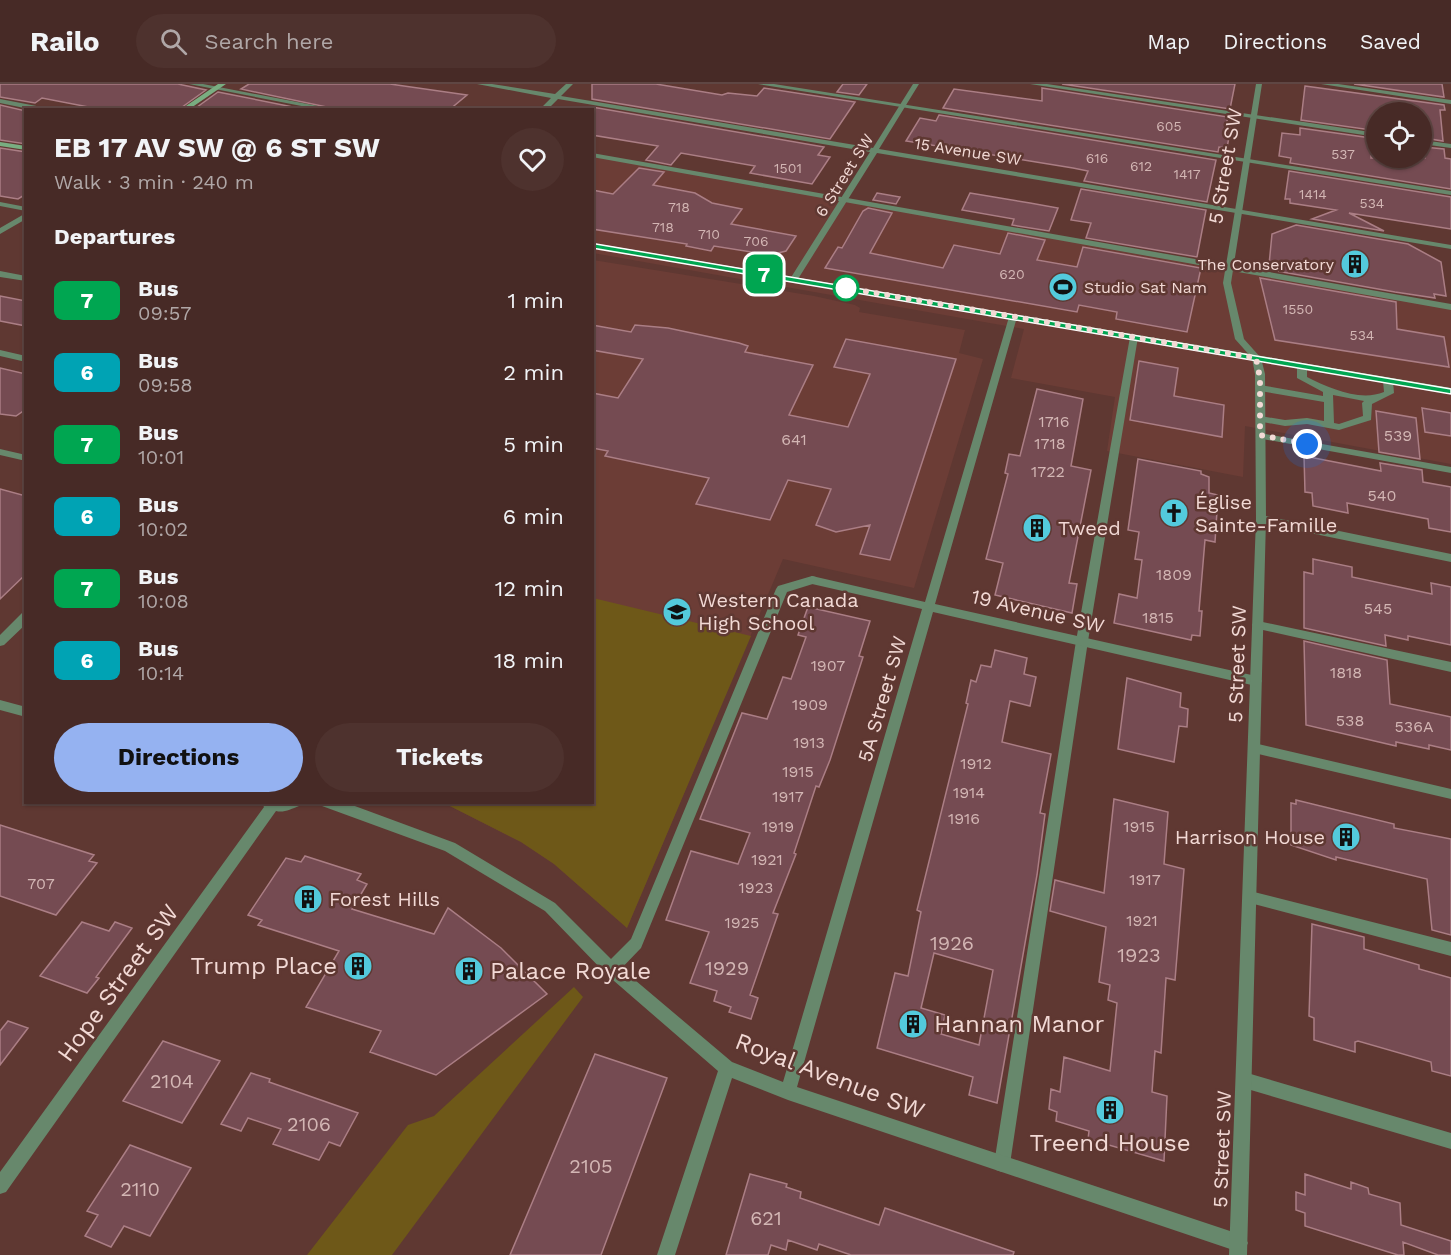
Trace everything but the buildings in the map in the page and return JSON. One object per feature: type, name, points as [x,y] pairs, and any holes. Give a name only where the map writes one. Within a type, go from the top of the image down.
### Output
[{"type":"main road","points":[[186,108],[220,86]]},
{"type":"main road","points":[[0,144],[24,148]]},
{"type":"main road","points":[[594,245],[1451,391]]},
{"type":"street","points":[[192,84],[220,86],[326,108]]},
{"type":"street","name":"15 Avenue SW","points":[[480,84],[1451,247]]},
{"type":"street","points":[[544,108],[570,84]]},
{"type":"street","points":[[761,84],[1451,193]]},
{"type":"street","name":"6 Street SW","points":[[794,279],[916,84]]},
{"type":"street","points":[[1033,84],[1366,133]]},
{"type":"street","name":"5 Street SW","points":[[1239,1249],[1261,519],[1260,388],[1256,358],[1240,339],[1230,303],[1228,268],[1259,84]]},
{"type":"street","points":[[1324,84],[1451,102]]},
{"type":"street","points":[[0,101],[36,108]]},
{"type":"street","points":[[1432,143],[1451,146]]},
{"type":"street","points":[[594,155],[1451,307]]},
{"type":"street","points":[[0,204],[24,209]]},
{"type":"street","points":[[0,232],[24,215]]},
{"type":"street","points":[[0,274],[24,279]]},
{"type":"street","name":"5A Street SW","points":[[788,1092],[1013,317]]},
{"type":"street","points":[[1002,1164],[1082,641],[1122,442],[1134,338]]},
{"type":"street","points":[[0,353],[24,359]]},
{"type":"street","points":[[1302,366],[1302,378],[1328,395]]},
{"type":"street","points":[[1260,419],[1285,423],[1307,421],[1339,427],[1368,418],[1367,403],[1389,393],[1389,381]]},
{"type":"street","points":[[1260,388],[1376,400]]},
{"type":"street","points":[[1328,395],[1329,425]]},
{"type":"street","points":[[1260,435],[1451,470]]},
{"type":"street","points":[[0,452],[24,458]]},
{"type":"street","points":[[1261,519],[1451,558]]},
{"type":"street","name":"19 Avenue SW","points":[[611,969],[628,954],[636,943],[782,589],[812,580],[1256,681]]},
{"type":"street","points":[[0,642],[24,618]]},
{"type":"street","points":[[1258,625],[1451,667]]},
{"type":"street","points":[[0,705],[24,711]]},
{"type":"street","points":[[1254,748],[1451,794]]},
{"type":"street","points":[[269,804],[281,807],[289,804]]},
{"type":"street","name":"Hope Street SW","points":[[0,1186],[269,804]]},
{"type":"street","name":"Royal Avenue SW","points":[[332,804],[450,847],[550,907],[611,969],[727,1068],[788,1092],[1002,1164],[1239,1249]]},
{"type":"street","points":[[1250,897],[1451,949]]},
{"type":"street","points":[[666,1255],[727,1068]]},
{"type":"street","points":[[1244,1080],[1451,1141]]},
{"type":"shaded area","points":[[594,156],[1451,309],[1451,464],[1245,426],[1243,477],[1107,451],[1115,397],[1011,378],[1024,329],[594,253]]},
{"type":"shaded area","name":"Western Canada High School","points":[[594,260],[814,296],[855,305],[860,308],[859,312],[965,330],[959,353],[983,359],[914,588],[783,559],[627,928],[554,864],[521,842],[446,804],[594,804]]},
{"type":"shaded area","points":[[594,598],[751,636],[627,928],[554,864],[521,842],[446,804],[594,804]]},
{"type":"shaded area","points":[[574,987],[583,997],[392,1255],[307,1255],[408,1125],[434,1116]]},
{"type":"bus line","name":"7","points":[[594,245],[1451,391]]},
{"type":"place","name":"The Conservatory","points":[[1355,264]]},
{"type":"place","name":"Studio Sat Nam","points":[[1063,287]]},
{"type":"place","name":"Église Sainte-Famille","points":[[1174,513]]},
{"type":"place","name":"Tweed","points":[[1037,528]]},
{"type":"place","name":"Western Canada High School","points":[[677,612]]},
{"type":"place","name":"Harrison House","points":[[1346,837]]},
{"type":"place","name":"Forest Hills","points":[[308,899]]},
{"type":"place","name":"Trump Place","points":[[358,966]]},
{"type":"place","name":"Palace Royale","points":[[469,971]]},
{"type":"place","name":"Hannan Manor","points":[[913,1024]]},
{"type":"place","name":"Treend House","points":[[1110,1110]]},
{"type":"route","points":[[846,288],[840,287],[1256,358],[1260,378],[1260,435],[1307,444]]}]
